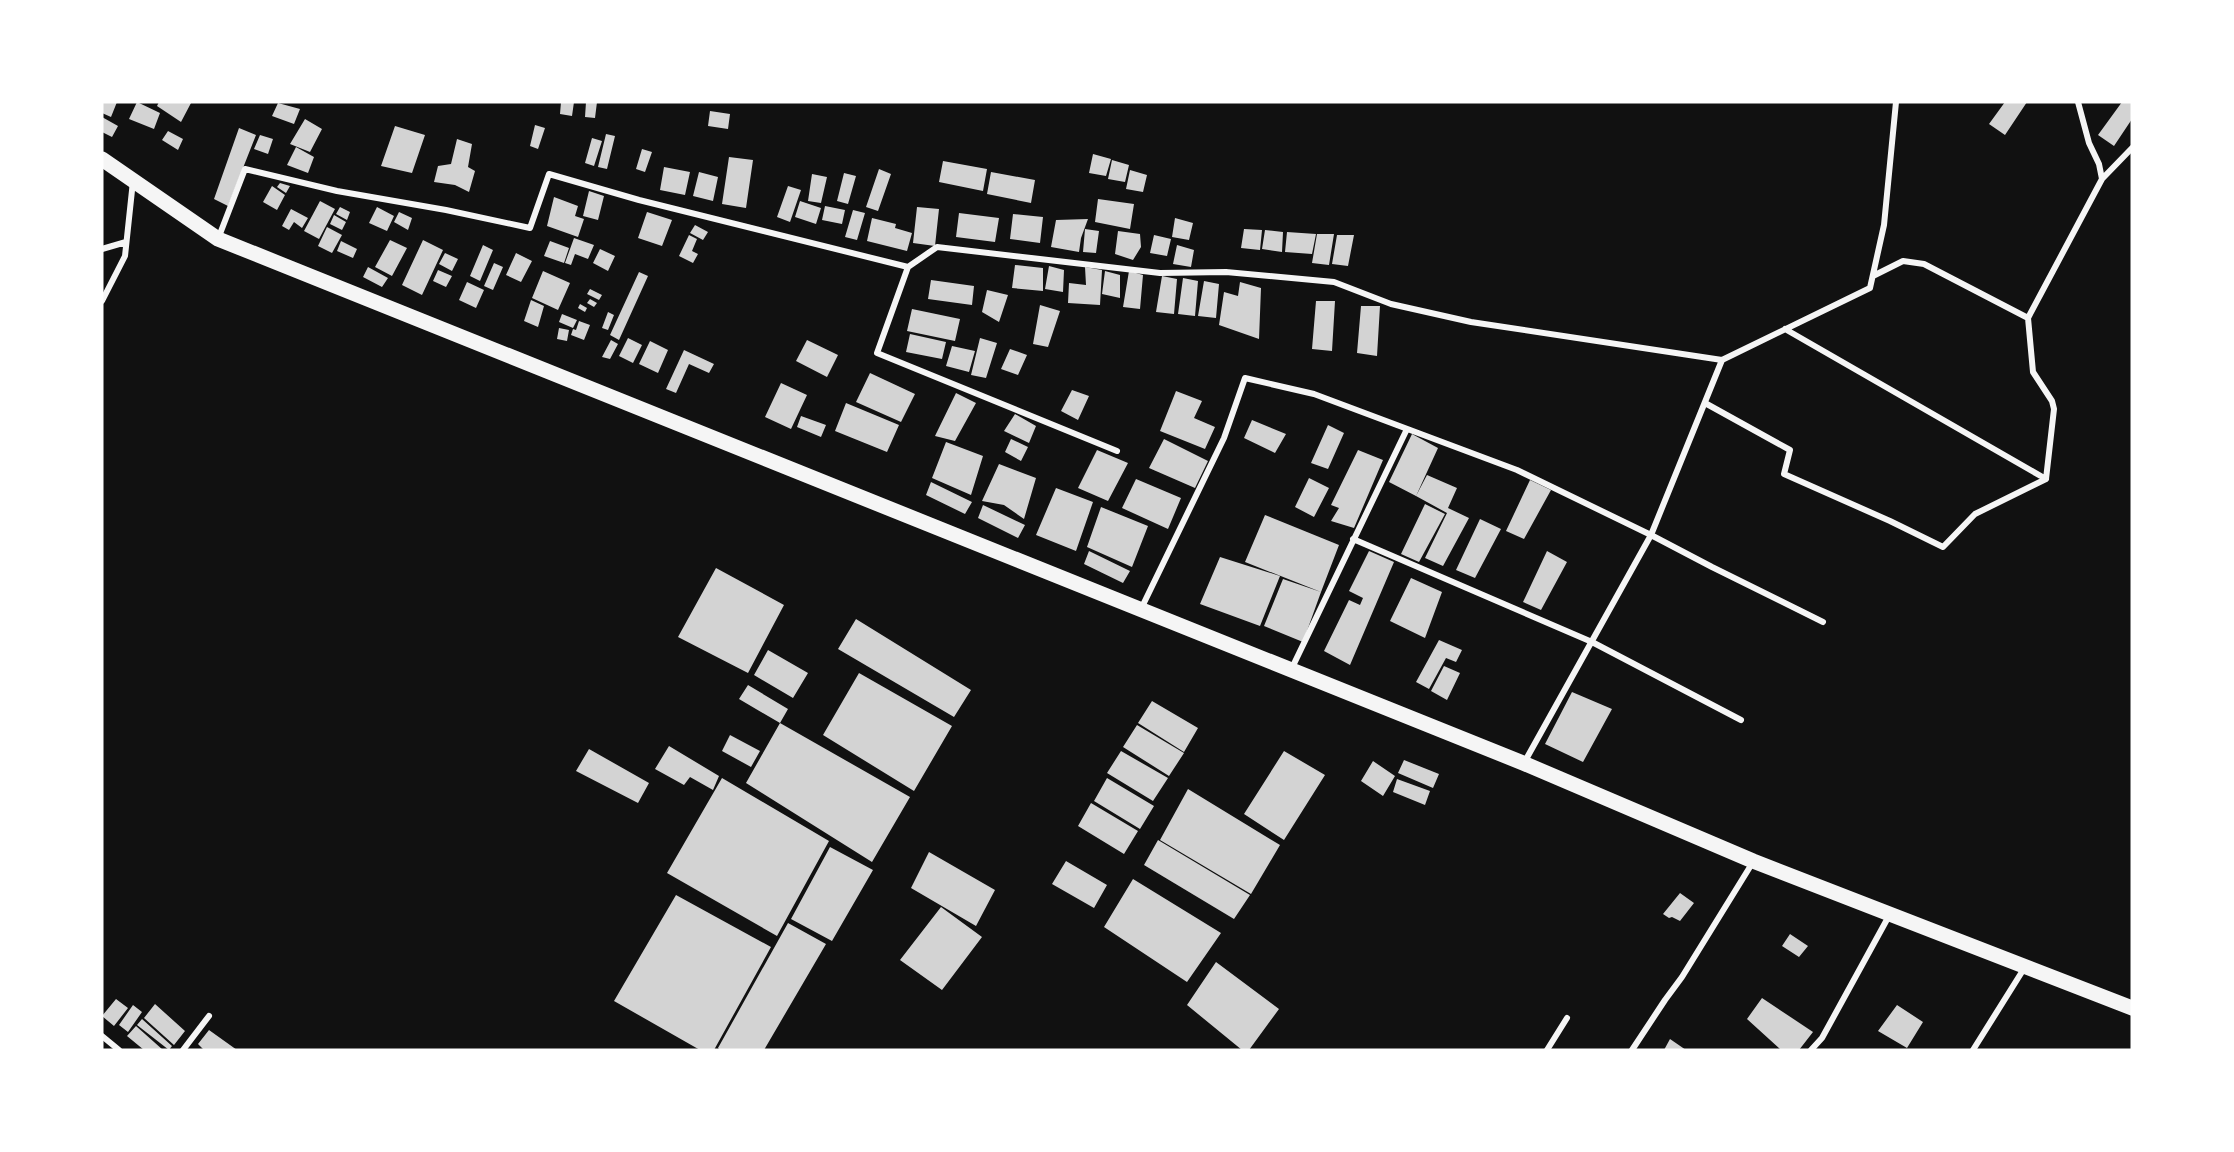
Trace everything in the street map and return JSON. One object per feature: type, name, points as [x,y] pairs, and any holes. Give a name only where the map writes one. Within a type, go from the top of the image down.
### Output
[{"type":"main road","points":[[102,159],[218,239],[1523,764],[1753,861],[2132,1008]]},
{"type":"street","points":[[1117,451],[878,353],[908,267],[937,247],[1160,273],[1226,272],[1334,282],[1391,304],[1471,322],[1722,360],[1870,288],[1884,225],[1896,102]]},
{"type":"street","points":[[2078,102],[2102,179]]},
{"type":"street","points":[[2046,479],[2054,409],[2052,401],[2032,372],[2028,318],[2102,179],[2132,148]]},
{"type":"street","points":[[218,239],[245,169],[337,191],[446,210],[530,228],[549,174],[639,200],[908,267]]},
{"type":"street","points":[[102,301],[125,256],[133,180]]},
{"type":"street","points":[[102,249],[126,242]]},
{"type":"street","points":[[1873,276],[1903,261],[1924,264],[2028,318]]},
{"type":"street","points":[[1785,329],[2046,479]]},
{"type":"street","points":[[1523,764],[1652,535],[1722,360]]},
{"type":"street","points":[[1140,610],[1224,438],[1245,378],[1314,394],[1517,470],[1652,535],[1823,622]]},
{"type":"street","points":[[1705,403],[1790,450],[1784,474],[1943,547],[1974,514],[2046,479]]},
{"type":"street","points":[[1291,670],[1407,429]]},
{"type":"street","points":[[1353,539],[1592,642],[1741,720]]},
{"type":"street","points":[[1632,1050],[1682,977],[1753,861]]},
{"type":"street","points":[[1811,1050],[1822,1038],[1891,913]]},
{"type":"street","points":[[1972,1050],[2026,966]]},
{"type":"street","points":[[183,1050],[210,1016]]},
{"type":"street","points":[[1547,1050],[1568,1018]]},
{"type":"street","points":[[102,1036],[118,1050]]},
{"type":"building","points":[[102,102],[117,102],[111,117],[102,113]]},
{"type":"building","points":[[137,102],[160,113],[154,129],[129,119]]},
{"type":"building","points":[[159,102],[191,103],[181,122],[157,106]]},
{"type":"building","points":[[561,102],[574,102],[572,116],[560,114]]},
{"type":"building","points":[[586,102],[597,102],[595,118],[585,117]]},
{"type":"building","points":[[2005,102],[2027,102],[2005,135],[1989,124]]},
{"type":"building","points":[[2122,102],[2132,102],[2132,119],[2114,146],[2098,135]]},
{"type":"building","points":[[278,103],[300,109],[294,124],[272,116]]},
{"type":"building","points":[[710,111],[730,114],[728,129],[708,126]]},
{"type":"building","points":[[102,117],[118,126],[112,137],[102,132]]},
{"type":"building","points":[[305,119],[322,129],[310,152],[290,144]]},
{"type":"building","points":[[535,125],[545,128],[538,149],[530,146]]},
{"type":"building","points":[[395,126],[425,135],[412,173],[381,166]]},
{"type":"building","points":[[239,128],[256,135],[228,206],[214,199]]},
{"type":"building","points":[[168,131],[183,139],[178,150],[162,140]]},
{"type":"building","points":[[606,134],[615,136],[607,169],[598,167]]},
{"type":"building","points":[[260,135],[273,139],[268,154],[254,149]]},
{"type":"building","points":[[592,138],[602,141],[594,166],[585,163]]},
{"type":"building","points":[[457,139],[472,144],[468,167],[475,171],[469,192],[455,185],[434,182],[438,166],[451,164]]},
{"type":"building","points":[[296,147],[314,157],[308,173],[287,165]]},
{"type":"building","points":[[642,149],[652,152],[645,172],[636,169]]},
{"type":"building","points":[[1093,154],[1111,159],[1106,176],[1089,173]]},
{"type":"building","points":[[729,157],[753,160],[746,208],[722,204]]},
{"type":"building","points":[[1112,160],[1129,165],[1125,182],[1108,179]]},
{"type":"building","points":[[943,161],[987,169],[983,191],[939,182]]},
{"type":"building","points":[[664,167],[690,172],[685,195],[660,190]]},
{"type":"building","points":[[879,169],[891,174],[878,211],[866,207]]},
{"type":"building","points":[[1130,170],[1147,175],[1143,192],[1126,189]]},
{"type":"building","points":[[699,172],[718,177],[713,201],[693,196]]},
{"type":"building","points":[[991,172],[1035,180],[1031,203],[987,194]]},
{"type":"building","points":[[844,173],[856,176],[848,204],[837,201]]},
{"type":"building","points":[[812,174],[827,177],[821,203],[808,201]]},
{"type":"building","points":[[280,183],[290,186],[286,193],[277,187]]},
{"type":"building","points":[[272,186],[285,195],[277,210],[263,202]]},
{"type":"building","points":[[788,186],[801,190],[790,222],[777,217]]},
{"type":"building","points":[[589,191],[604,196],[598,220],[583,216]]},
{"type":"building","points":[[554,197],[578,206],[575,216],[584,219],[578,237],[547,226]]},
{"type":"building","points":[[1098,199],[1134,204],[1130,229],[1095,222]]},
{"type":"building","points":[[320,201],[335,209],[319,239],[304,231]]},
{"type":"building","points":[[800,201],[821,208],[816,224],[795,217]]},
{"type":"building","points":[[825,206],[845,210],[842,224],[822,220]]},
{"type":"building","points":[[340,207],[350,212],[347,220],[336,214]]},
{"type":"building","points":[[377,207],[394,216],[387,231],[369,223]]},
{"type":"building","points":[[917,207],[939,209],[935,246],[913,243]]},
{"type":"building","points":[[291,209],[308,218],[302,228],[294,222],[289,230],[282,226]]},
{"type":"building","points":[[853,210],[865,213],[857,240],[845,237]]},
{"type":"building","points":[[399,212],[412,218],[408,230],[394,222]]},
{"type":"building","points":[[647,212],[672,220],[662,246],[638,238]]},
{"type":"building","points":[[959,213],[999,218],[995,242],[956,237]]},
{"type":"building","points":[[1013,214],[1043,217],[1040,243],[1010,239]]},
{"type":"building","points":[[334,215],[346,222],[342,230],[330,224]]},
{"type":"building","points":[[872,218],[896,224],[895,228],[912,233],[907,251],[867,241]]},
{"type":"building","points":[[1175,218],[1193,223],[1189,240],[1172,237]]},
{"type":"building","points":[[1088,219],[1079,252],[1051,247],[1056,220]]},
{"type":"building","points":[[695,225],[708,232],[703,240],[690,233]]},
{"type":"building","points":[[327,227],[342,235],[332,253],[318,246]]},
{"type":"building","points":[[1085,229],[1099,231],[1096,253],[1083,252]]},
{"type":"building","points":[[1244,229],[1262,230],[1260,250],[1241,248]]},
{"type":"building","points":[[1265,230],[1283,232],[1282,252],[1262,249]]},
{"type":"building","points":[[1118,231],[1140,234],[1141,247],[1133,260],[1115,254]]},
{"type":"building","points":[[1287,232],[1316,234],[1312,254],[1285,252]]},
{"type":"building","points":[[1317,234],[1334,234],[1329,265],[1312,263]]},
{"type":"building","points":[[689,235],[697,239],[692,251],[698,254],[693,263],[679,256]]},
{"type":"building","points":[[1154,235],[1171,239],[1167,256],[1150,253]]},
{"type":"building","points":[[1337,235],[1354,235],[1348,266],[1332,264]]},
{"type":"building","points":[[574,238],[594,245],[588,259],[575,254],[571,265],[565,263]]},
{"type":"building","points":[[390,240],[407,248],[392,276],[375,267]]},
{"type":"building","points":[[423,240],[443,250],[422,295],[402,285]]},
{"type":"building","points":[[341,241],[357,249],[353,258],[337,251]]},
{"type":"building","points":[[550,241],[569,248],[564,263],[544,256]]},
{"type":"building","points":[[483,245],[493,250],[480,281],[470,276]]},
{"type":"building","points":[[1177,245],[1194,250],[1191,267],[1173,264]]},
{"type":"building","points":[[600,249],[615,256],[608,271],[593,263]]},
{"type":"building","points":[[445,253],[458,259],[452,271],[439,264]]},
{"type":"building","points":[[516,253],[532,261],[521,282],[506,275]]},
{"type":"building","points":[[494,263],[503,267],[493,290],[484,286]]},
{"type":"building","points":[[1015,265],[1043,268],[1043,291],[1012,288]]},
{"type":"building","points":[[1049,266],[1064,270],[1063,292],[1045,289]]},
{"type":"building","points":[[368,267],[388,278],[382,287],[363,277]]},
{"type":"building","points":[[1085,267],[1102,270],[1100,305],[1068,303],[1069,283],[1086,285]]},
{"type":"building","points":[[438,270],[452,276],[446,287],[433,281]]},
{"type":"building","points":[[543,271],[570,283],[558,310],[532,298]]},
{"type":"building","points":[[1105,271],[1120,275],[1120,298],[1102,294]]},
{"type":"building","points":[[1129,271],[1143,275],[1140,309],[1123,307]]},
{"type":"building","points":[[639,272],[648,276],[619,340],[610,335]]},
{"type":"building","points":[[1162,276],[1177,279],[1174,314],[1156,312]]},
{"type":"building","points":[[1183,278],[1198,281],[1195,316],[1178,314]]},
{"type":"building","points":[[931,280],[974,286],[972,305],[928,299]]},
{"type":"building","points":[[1204,281],[1219,284],[1216,318],[1198,316]]},
{"type":"building","points":[[467,282],[484,290],[476,308],[459,300]]},
{"type":"building","points":[[1240,282],[1261,288],[1259,339],[1219,325],[1224,292],[1238,296]]},
{"type":"building","points":[[590,289],[602,295],[599,300],[587,294]]},
{"type":"building","points":[[987,290],[1008,295],[999,322],[982,312]]},
{"type":"building","points":[[590,299],[597,303],[594,307],[587,303]]},
{"type":"building","points":[[531,300],[544,306],[538,327],[524,321]]},
{"type":"building","points":[[1316,301],[1335,301],[1332,351],[1312,349]]},
{"type":"building","points":[[580,304],[587,308],[585,312],[578,308]]},
{"type":"building","points":[[1040,305],[1060,311],[1048,347],[1033,344]]},
{"type":"building","points":[[1361,306],[1380,306],[1377,356],[1357,353]]},
{"type":"building","points":[[912,309],[960,319],[955,341],[907,331]]},
{"type":"building","points":[[608,312],[614,315],[608,330],[602,328]]},
{"type":"building","points":[[562,314],[577,320],[573,328],[559,322]]},
{"type":"building","points":[[579,321],[590,325],[584,340],[571,335],[573,329],[576,330]]},
{"type":"building","points":[[559,328],[569,330],[567,341],[557,339]]},
{"type":"building","points":[[910,334],[946,342],[942,359],[906,352]]},
{"type":"building","points":[[628,338],[642,345],[633,363],[619,356]]},
{"type":"building","points":[[980,338],[997,343],[986,378],[971,375]]},
{"type":"building","points":[[611,340],[618,344],[610,359],[602,357]]},
{"type":"building","points":[[807,340],[838,355],[827,377],[796,361]]},
{"type":"building","points":[[650,341],[668,350],[658,373],[639,364]]},
{"type":"building","points":[[952,346],[975,351],[969,372],[946,366]]},
{"type":"building","points":[[1010,349],[1027,355],[1018,375],[1001,369]]},
{"type":"building","points":[[684,350],[714,364],[709,373],[689,364],[676,393],[666,389]]},
{"type":"building","points":[[870,373],[915,394],[901,422],[856,402]]},
{"type":"building","points":[[781,383],[807,395],[791,429],[765,417]]},
{"type":"building","points":[[1072,390],[1089,396],[1078,420],[1061,411]]},
{"type":"building","points":[[1176,391],[1202,401],[1194,418],[1215,427],[1205,449],[1160,431]]},
{"type":"building","points":[[956,393],[976,403],[955,441],[935,436]]},
{"type":"building","points":[[846,403],[899,425],[887,452],[835,431]]},
{"type":"building","points":[[1015,414],[1036,426],[1029,443],[1004,431]]},
{"type":"building","points":[[801,416],[826,425],[821,437],[797,427]]},
{"type":"building","points":[[1252,420],[1286,434],[1275,453],[1244,438]]},
{"type":"building","points":[[1328,425],[1344,433],[1328,469],[1311,463]]},
{"type":"building","points":[[1412,434],[1438,448],[1416,496],[1389,482]]},
{"type":"building","points":[[1011,439],[1028,447],[1021,461],[1005,452]]},
{"type":"building","points":[[1164,439],[1208,461],[1195,488],[1149,468]]},
{"type":"building","points":[[946,442],[983,456],[971,495],[932,478]]},
{"type":"building","points":[[1097,450],[1128,463],[1108,501],[1078,488]]},
{"type":"building","points":[[1358,450],[1383,460],[1354,528],[1331,521],[1339,508],[1331,505]]},
{"type":"building","points":[[999,464],[1036,478],[1024,519],[1004,505],[982,501]]},
{"type":"building","points":[[1427,475],[1457,488],[1448,508],[1469,518],[1443,566],[1425,558],[1447,513],[1416,496]]},
{"type":"building","points":[[1309,478],[1329,488],[1314,517],[1295,507]]},
{"type":"building","points":[[1136,479],[1181,498],[1168,529],[1122,508]]},
{"type":"building","points":[[1530,480],[1551,490],[1524,539],[1506,531]]},
{"type":"building","points":[[931,482],[972,502],[965,514],[926,495]]},
{"type":"building","points":[[1056,488],[1093,502],[1076,551],[1036,535]]},
{"type":"building","points":[[1425,504],[1445,514],[1419,562],[1401,554]]},
{"type":"building","points":[[983,505],[1025,525],[1018,538],[978,518]]},
{"type":"building","points":[[1101,507],[1148,526],[1132,567],[1087,547]]},
{"type":"building","points":[[1265,515],[1339,545],[1321,592],[1245,562]]},
{"type":"building","points":[[1480,519],[1501,529],[1475,578],[1456,570]]},
{"type":"building","points":[[1089,551],[1130,571],[1123,583],[1084,564]]},
{"type":"building","points":[[1369,551],[1394,562],[1350,665],[1324,651],[1349,600],[1360,605],[1363,598],[1349,591]]},
{"type":"building","points":[[1547,551],[1567,562],[1541,610],[1523,602]]},
{"type":"building","points":[[1220,557],[1280,576],[1260,626],[1200,604]]},
{"type":"building","points":[[716,568],[784,605],[748,673],[678,637]]},
{"type":"building","points":[[1411,578],[1442,592],[1425,638],[1390,621]]},
{"type":"building","points":[[1283,579],[1321,592],[1303,642],[1264,626]]},
{"type":"building","points":[[856,619],[971,690],[954,717],[838,649]]},
{"type":"building","points":[[1439,640],[1462,650],[1456,662],[1446,658],[1429,689],[1416,682]]},
{"type":"building","points":[[768,650],[808,673],[793,698],[754,675]]},
{"type":"building","points":[[1444,666],[1460,673],[1447,700],[1431,691]]},
{"type":"building","points":[[859,673],[952,726],[914,791],[823,735]]},
{"type":"building","points":[[748,685],[788,709],[780,723],[739,699]]},
{"type":"building","points":[[1572,692],[1612,709],[1583,762],[1545,744]]},
{"type":"building","points":[[1152,701],[1198,728],[1184,752],[1138,723]]},
{"type":"building","points":[[780,723],[910,797],[872,862],[746,783]]},
{"type":"building","points":[[1137,725],[1184,753],[1169,776],[1123,747]]},
{"type":"building","points":[[730,735],[760,751],[751,767],[722,751]]},
{"type":"building","points":[[669,746],[719,776],[713,790],[690,777],[684,785],[655,769]]},
{"type":"building","points":[[589,749],[649,783],[638,803],[576,771]]},
{"type":"building","points":[[1121,751],[1168,778],[1153,801],[1107,773]]},
{"type":"building","points":[[1284,751],[1325,775],[1284,840],[1244,814]]},
{"type":"building","points":[[1404,760],[1439,774],[1433,788],[1398,773]]},
{"type":"building","points":[[1373,761],[1395,776],[1383,796],[1361,781]]},
{"type":"building","points":[[722,778],[829,841],[777,936],[667,873]]},
{"type":"building","points":[[1107,778],[1154,806],[1140,829],[1094,801]]},
{"type":"building","points":[[1397,779],[1430,791],[1425,805],[1393,792]]},
{"type":"building","points":[[1188,789],[1280,845],[1251,894],[1160,840]]},
{"type":"building","points":[[1091,803],[1138,831],[1124,854],[1078,826]]},
{"type":"building","points":[[1158,840],[1250,895],[1234,919],[1144,865]]},
{"type":"building","points":[[830,847],[873,870],[832,941],[791,919]]},
{"type":"building","points":[[929,852],[995,890],[976,926],[911,888]]},
{"type":"building","points":[[1066,861],[1107,885],[1094,908],[1052,884]]},
{"type":"building","points":[[1133,879],[1221,933],[1187,982],[1104,927]]},
{"type":"building","points":[[1680,893],[1694,903],[1680,921],[1663,914]]},
{"type":"building","points":[[676,895],[771,947],[714,1050],[700,1050],[614,1001]]},
{"type":"building","points":[[941,907],[982,937],[942,990],[900,960]]},
{"type":"building","points":[[788,923],[826,944],[764,1050],[720,1050],[718,1048]]},
{"type":"building","points":[[1790,934],[1808,946],[1799,957],[1782,946]]},
{"type":"building","points":[[1216,962],[1279,1009],[1249,1050],[1242,1050],[1187,1005]]},
{"type":"building","points":[[1762,998],[1813,1032],[1799,1050],[1781,1050],[1747,1019]]},
{"type":"building","points":[[116,999],[128,1008],[114,1026],[102,1016]]},
{"type":"building","points":[[155,1004],[185,1031],[174,1045],[144,1018]]},
{"type":"building","points":[[133,1005],[142,1012],[128,1032],[119,1025]]},
{"type":"building","points":[[1897,1005],[1923,1022],[1907,1048],[1878,1031]]},
{"type":"building","points":[[142,1019],[172,1046],[169,1050],[137,1025]]},
{"type":"building","points":[[136,1026],[163,1050],[144,1050],[127,1036]]},
{"type":"building","points":[[209,1030],[237,1050],[204,1050],[198,1044]]},
{"type":"building","points":[[1670,1039],[1686,1050],[1664,1050]]}]
